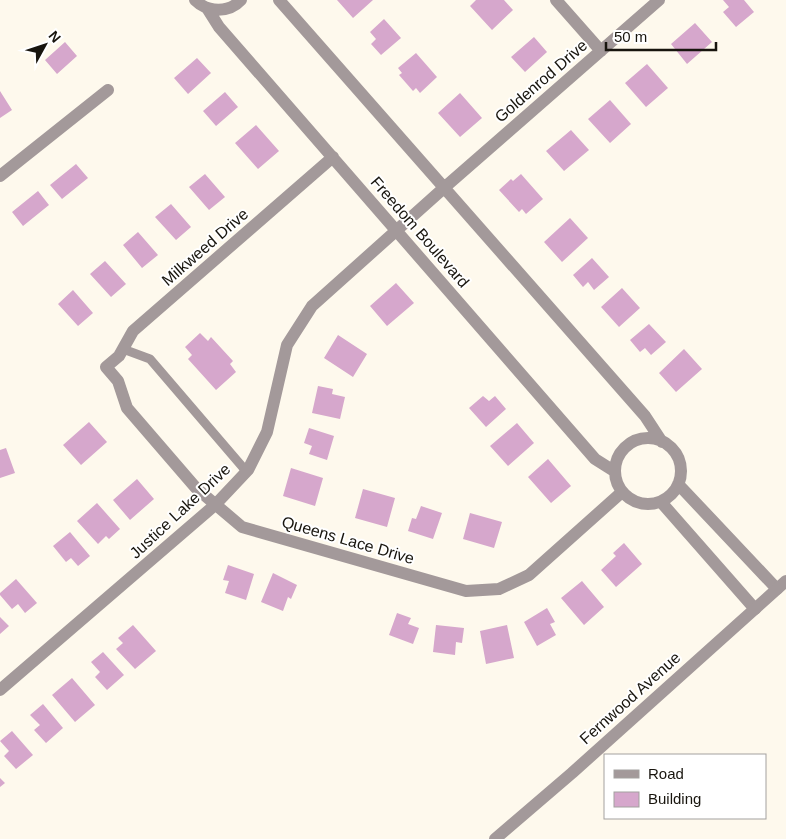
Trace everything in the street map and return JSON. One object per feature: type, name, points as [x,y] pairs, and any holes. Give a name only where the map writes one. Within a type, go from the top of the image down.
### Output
[{"type":"street","points":[[195,0],[207,8],[218,10],[228,8],[241,0]]},
{"type":"street","points":[[279,0],[645,416],[662,442]]},
{"type":"street","points":[[556,0],[601,51]]},
{"type":"street","name":"Goldenrod Drive","points":[[445,187],[659,0]]},
{"type":"street","name":"Freedom Boulevard","points":[[207,8],[219,27],[596,459],[614,471]]},
{"type":"street","points":[[0,176],[108,90]]},
{"type":"street","name":"Milkweed Drive","points":[[106,367],[119,356],[133,331],[333,157]]},
{"type":"street","name":"Justice Lake Drive","points":[[0,690],[215,504],[246,471],[267,432],[287,345],[312,306],[445,187]]},
{"type":"street","name":"Queens Lace Drive","points":[[106,367],[118,381],[128,408],[196,488],[242,527],[466,591],[499,589],[529,575],[622,492]]},
{"type":"street","points":[[652,438],[662,442],[672,448],[678,457],[681,467],[678,484],[670,496],[661,502],[650,505],[640,504],[622,492],[616,482],[614,471],[616,460],[630,443],[640,439],[652,438]]},
{"type":"street","points":[[678,484],[781,585]]},
{"type":"street","points":[[661,502],[755,608]]},
{"type":"street","name":"Fernwood Avenue","points":[[495,839],[572,773],[781,585]]},
{"type":"lane","points":[[123,349],[150,359],[246,471]]},
{"type":"building","points":[[337,0],[373,0],[353,18]]},
{"type":"building","points":[[476,0],[504,0],[513,10],[492,30],[470,6]]},
{"type":"building","points":[[723,0],[744,0],[754,12],[736,27],[723,12],[729,7]]},
{"type":"building","points":[[384,19],[401,38],[381,55],[371,44],[376,39],[370,32]]},
{"type":"building","points":[[695,23],[712,42],[687,64],[671,44]]},
{"type":"building","points":[[534,37],[547,52],[525,72],[511,57]]},
{"type":"building","points":[[65,42],[77,56],[57,74],[45,60]]},
{"type":"building","points":[[416,53],[437,77],[420,93],[416,88],[413,91],[399,75],[402,73],[398,68]]},
{"type":"building","points":[[197,58],[211,73],[188,94],[174,78]]},
{"type":"building","points":[[647,64],[668,88],[646,107],[625,83]]},
{"type":"building","points":[[0,91],[12,110],[0,118]]},
{"type":"building","points":[[225,92],[238,107],[216,126],[203,111]]},
{"type":"building","points":[[460,93],[482,118],[460,137],[438,113]]},
{"type":"building","points":[[610,100],[631,124],[610,143],[588,119]]},
{"type":"building","points":[[256,125],[279,151],[258,169],[235,143]]},
{"type":"building","points":[[571,130],[589,150],[564,171],[546,151]]},
{"type":"building","points":[[76,164],[88,178],[62,199],[50,185]]},
{"type":"building","points":[[205,174],[225,197],[209,210],[189,187]]},
{"type":"building","points":[[521,174],[543,199],[526,214],[522,209],[519,212],[499,190],[511,179],[513,181]]},
{"type":"building","points":[[38,191],[49,205],[23,226],[12,212]]},
{"type":"building","points":[[171,204],[191,227],[176,240],[155,217]]},
{"type":"building","points":[[570,218],[588,238],[562,262],[544,242]]},
{"type":"building","points":[[138,232],[158,255],[142,268],[123,245]]},
{"type":"building","points":[[592,258],[609,277],[594,290],[588,282],[583,287],[573,275]]},
{"type":"building","points":[[105,261],[126,284],[111,297],[90,274]]},
{"type":"building","points":[[396,283],[414,303],[387,326],[370,306]]},
{"type":"building","points":[[622,288],[640,308],[619,327],[601,307]]},
{"type":"building","points":[[73,290],[93,313],[78,326],[58,304]]},
{"type":"building","points":[[649,324],[666,342],[651,355],[645,348],[640,352],[630,340]]},
{"type":"building","points":[[200,333],[208,341],[211,337],[233,361],[230,364],[236,372],[216,390],[188,359],[192,355],[185,347]]},
{"type":"building","points":[[338,335],[367,354],[353,377],[324,358]]},
{"type":"building","points":[[684,349],[702,369],[676,392],[659,373]]},
{"type":"building","points":[[318,386],[333,389],[332,394],[345,397],[340,419],[312,413]]},
{"type":"building","points":[[483,396],[489,401],[495,396],[506,409],[486,427],[469,408]]},
{"type":"building","points":[[89,422],[107,442],[81,465],[63,445]]},
{"type":"building","points":[[517,423],[534,443],[508,466],[490,446]]},
{"type":"building","points":[[309,428],[334,436],[327,460],[309,454],[312,446],[304,443]]},
{"type":"building","points":[[6,448],[15,473],[0,478],[0,450]]},
{"type":"building","points":[[548,459],[571,486],[551,503],[528,477]]},
{"type":"building","points":[[291,468],[323,478],[315,506],[283,496]]},
{"type":"building","points":[[137,479],[154,499],[130,520],[113,500]]},
{"type":"building","points":[[363,489],[395,498],[387,527],[355,518]]},
{"type":"building","points":[[97,503],[120,529],[109,539],[106,536],[98,544],[77,521]]},
{"type":"building","points":[[421,506],[442,513],[433,539],[408,531],[412,518],[416,519]]},
{"type":"building","points":[[470,513],[502,522],[494,548],[463,539]]},
{"type":"building","points":[[70,532],[90,556],[78,566],[71,558],[66,562],[53,546]]},
{"type":"building","points":[[624,543],[642,564],[616,587],[601,570],[616,556],[613,553]]},
{"type":"building","points":[[228,565],[254,574],[246,600],[225,593],[229,581],[223,580]]},
{"type":"building","points":[[273,573],[297,585],[291,599],[288,597],[283,611],[261,602]]},
{"type":"building","points":[[16,579],[37,603],[25,613],[18,604],[12,609],[0,595]]},
{"type":"building","points":[[582,581],[604,607],[584,625],[561,598]]},
{"type":"building","points":[[547,608],[555,622],[550,624],[556,635],[537,646],[524,622]]},
{"type":"building","points":[[397,613],[411,618],[408,624],[419,628],[413,644],[389,635]]},
{"type":"building","points":[[0,617],[9,626],[0,634]]},
{"type":"building","points":[[133,625],[156,651],[135,669],[116,649],[123,643],[118,638]]},
{"type":"building","points":[[436,625],[464,628],[462,643],[456,642],[455,655],[433,652]]},
{"type":"building","points":[[507,625],[514,658],[486,664],[480,631]]},
{"type":"building","points":[[103,652],[124,675],[107,690],[95,677],[100,672],[91,662]]},
{"type":"building","points":[[72,678],[95,705],[75,722],[52,695]]},
{"type":"building","points":[[43,704],[63,728],[46,743],[34,730],[40,725],[30,715]]},
{"type":"building","points":[[12,731],[33,755],[16,769],[4,756],[9,751],[0,741]]},
{"type":"building","points":[[0,778],[5,783],[0,787]]}]
